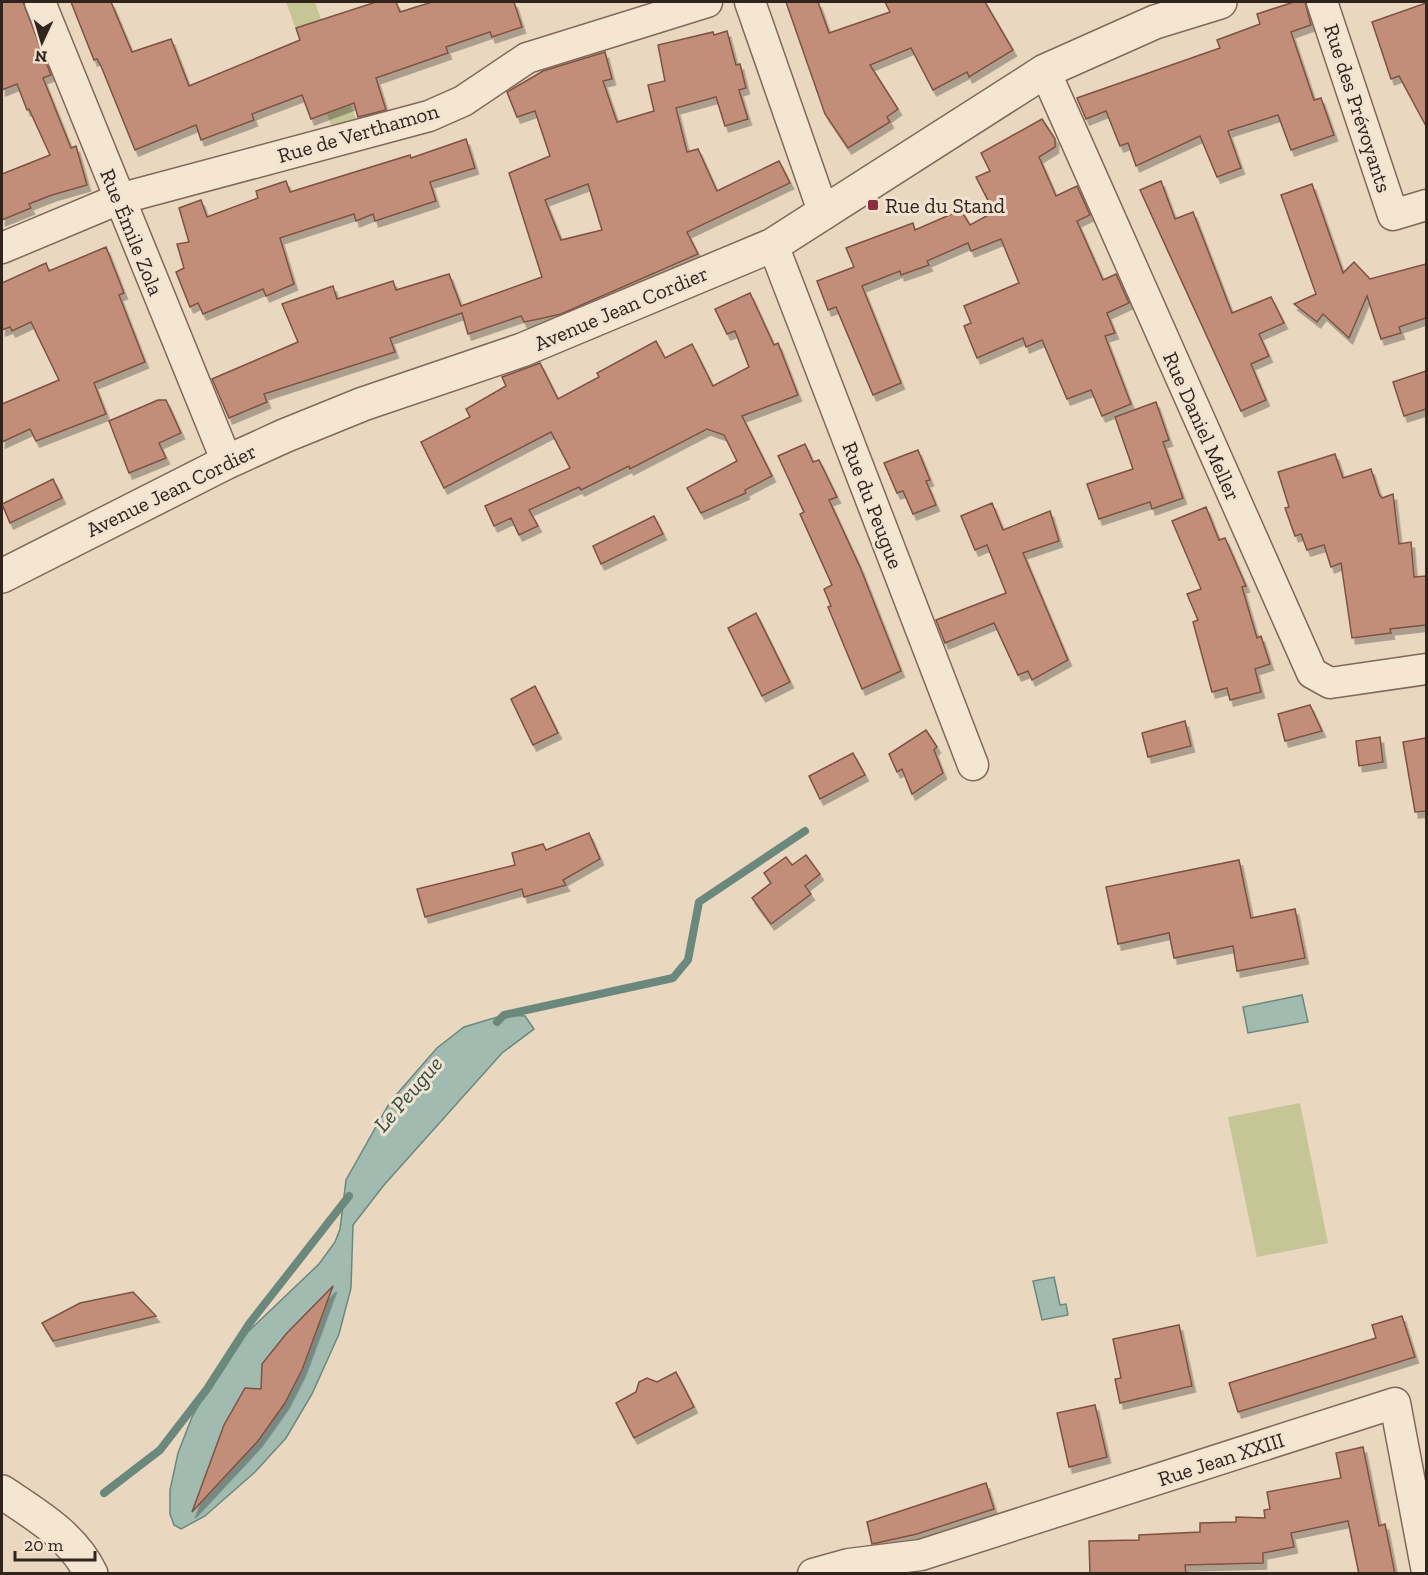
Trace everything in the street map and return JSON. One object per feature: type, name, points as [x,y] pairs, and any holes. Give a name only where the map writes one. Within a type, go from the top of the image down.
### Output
[{"type":"street","name":"Rue Émile Zola","points":[[40,2],[227,462]]},
{"type":"street","name":"Rue de Verthamon","points":[[2,248],[119,199],[429,116],[463,101],[527,58],[707,2]]},
{"type":"street","points":[[750,2],[824,214]]},
{"type":"street","name":"Avenue Jean Cordier","points":[[2,576],[227,462],[363,404],[522,350],[773,245],[1045,71],[1155,22],[1220,2]]},
{"type":"street","name":"Rue des Prévoyants","points":[[1322,2],[1393,215],[1426,205]]},
{"type":"street","name":"Rue Daniel Meller","points":[[1045,71],[1312,673],[1330,683],[1426,669]]},
{"type":"street","name":"Rue du Peugue","points":[[773,245],[973,765]]},
{"type":"street","name":"Rue Jean XXIII","points":[[887,1567],[1395,1403],[1426,1567]]},
{"type":"street","points":[[2,1492],[57,1530],[75,1548],[91,1574]]},
{"type":"street","points":[[813,1574],[849,1564],[887,1567]]},
{"type":"green space","points":[[286,2],[315,2],[357,122],[332,128]]},
{"type":"green space","points":[[1300,1103],[1328,1243],[1257,1257],[1228,1117]]},
{"type":"water","points":[[1302,995],[1308,1022],[1248,1033],[1243,1007]]},
{"type":"water","points":[[504,1015],[525,1016],[534,1029],[502,1053],[384,1185],[353,1225],[351,1288],[339,1334],[312,1394],[286,1438],[255,1472],[205,1516],[181,1529],[174,1525],[170,1514],[170,1490],[178,1453],[192,1417],[232,1347],[319,1264],[335,1242],[340,1229],[346,1180],[390,1102],[437,1048],[464,1027]]},
{"type":"water","points":[[1054,1277],[1060,1305],[1066,1304],[1068,1315],[1042,1320],[1033,1281]]},
{"type":"building","points":[[2,2],[23,2],[51,75],[43,78],[71,148],[76,146],[87,185],[29,204],[31,208],[2,220],[2,174],[50,155],[29,109],[27,110],[17,84],[2,90]]},
{"type":"building","points":[[71,2],[111,2],[132,52],[171,39],[189,86],[300,40],[296,28],[376,2],[396,2],[400,12],[432,2],[514,2],[522,27],[492,37],[490,32],[446,47],[448,53],[376,78],[386,110],[358,117],[354,103],[311,119],[302,95],[252,114],[254,120],[201,140],[196,125],[135,150],[101,66],[97,59],[94,60]]},
{"type":"building","points":[[786,2],[818,2],[829,33],[890,12],[885,2],[985,2],[1013,50],[969,77],[967,72],[933,90],[911,48],[870,65],[898,109],[887,117],[890,122],[848,148],[825,114]]},
{"type":"building","points":[[1294,2],[1305,2],[1311,25],[1291,32],[1314,100],[1321,98],[1334,135],[1291,150],[1278,115],[1228,131],[1241,168],[1217,177],[1200,136],[1136,166],[1128,143],[1120,146],[1106,111],[1086,119],[1077,98],[1220,48],[1217,40],[1260,24],[1257,14]]},
{"type":"building","points":[[1426,3],[1426,126],[1399,76],[1391,79],[1372,22]]},
{"type":"building","points":[[727,31],[736,65],[740,64],[746,88],[739,90],[748,119],[725,126],[716,97],[676,108],[687,152],[698,149],[717,191],[779,161],[790,183],[687,232],[698,254],[561,314],[524,322],[521,316],[468,334],[462,313],[390,338],[395,352],[264,394],[267,402],[229,418],[212,379],[298,342],[282,304],[333,286],[337,299],[393,281],[396,290],[449,274],[461,306],[542,277],[509,173],[550,156],[535,111],[517,117],[507,92],[543,71],[605,52],[612,79],[603,81],[617,122],[654,111],[648,85],[665,81],[658,45],[713,32],[714,35]],"holes":[[[588,184],[602,230],[561,240],[545,200]]]},
{"type":"building","points":[[1042,119],[1055,139],[1055,147],[1039,157],[1056,196],[1077,186],[1090,215],[1077,221],[1103,280],[1116,274],[1129,303],[1107,313],[1115,333],[1105,336],[1131,404],[1102,416],[1091,390],[1067,399],[1042,340],[1026,347],[1023,338],[977,358],[964,326],[971,323],[964,306],[1019,283],[1001,239],[971,251],[968,243],[927,261],[929,265],[901,275],[900,271],[862,286],[901,383],[873,395],[836,307],[828,310],[817,281],[854,267],[846,248],[913,223],[915,230],[961,210],[970,225],[994,212],[976,177],[990,171],[981,153]]},
{"type":"building","points":[[466,139],[475,168],[430,182],[436,201],[375,221],[373,214],[356,221],[354,214],[280,238],[294,284],[266,296],[263,289],[203,314],[198,303],[190,307],[176,272],[184,268],[177,244],[189,242],[179,208],[201,200],[207,217],[258,198],[256,191],[286,181],[290,192],[410,155],[411,158]]},
{"type":"building","points":[[1161,181],[1175,219],[1193,212],[1232,313],[1271,297],[1284,323],[1259,334],[1269,356],[1251,364],[1266,400],[1241,411],[1140,190]]},
{"type":"building","points":[[1312,184],[1343,273],[1354,262],[1370,279],[1426,264],[1426,318],[1399,327],[1401,333],[1381,339],[1367,296],[1349,338],[1323,314],[1317,322],[1294,304],[1316,294],[1281,195]]},
{"type":"building","points":[[106,247],[124,293],[119,295],[145,362],[94,383],[106,414],[36,441],[30,429],[2,442],[2,404],[59,380],[31,322],[12,331],[10,327],[2,330],[2,283],[46,263],[49,271]]},
{"type":"building","points":[[750,293],[774,345],[778,343],[798,395],[742,416],[772,476],[745,490],[746,493],[701,513],[687,488],[737,461],[724,435],[707,429],[630,469],[629,466],[581,490],[579,487],[529,510],[538,526],[519,535],[511,518],[494,526],[485,506],[570,468],[551,432],[444,488],[421,442],[470,417],[466,409],[506,386],[502,377],[540,363],[558,399],[599,377],[597,373],[656,341],[665,358],[692,344],[713,386],[749,367],[735,331],[727,334],[715,309]]},
{"type":"building","points":[[1426,371],[1426,409],[1404,416],[1393,382]]},
{"type":"building","points":[[158,400],[166,400],[181,433],[159,443],[166,458],[129,473],[109,421]]},
{"type":"building","points":[[1156,402],[1169,440],[1163,442],[1183,498],[1152,509],[1150,502],[1099,519],[1087,484],[1133,469],[1115,417]]},
{"type":"building","points":[[805,444],[813,462],[819,460],[837,497],[829,500],[860,567],[901,671],[862,689],[828,607],[831,606],[824,589],[832,585],[800,514],[804,512],[778,456]]},
{"type":"building","points":[[918,450],[930,480],[926,481],[936,505],[913,514],[903,491],[897,493],[884,463]]},
{"type":"building","points":[[1335,454],[1343,478],[1371,469],[1382,498],[1393,494],[1399,544],[1411,542],[1414,577],[1426,576],[1426,625],[1390,629],[1391,633],[1352,638],[1341,563],[1331,567],[1324,545],[1307,550],[1301,534],[1295,536],[1285,508],[1289,507],[1278,472]]},
{"type":"building","points":[[53,479],[62,498],[10,523],[2,504]]},
{"type":"building","points":[[992,503],[1003,530],[1050,511],[1059,541],[1023,553],[1068,660],[1032,680],[1028,671],[1018,675],[994,623],[945,643],[936,620],[1006,593],[987,545],[975,550],[961,516]]},
{"type":"building","points":[[1206,507],[1219,540],[1225,538],[1246,586],[1242,587],[1257,638],[1261,636],[1270,664],[1255,669],[1261,692],[1230,700],[1227,688],[1212,692],[1193,622],[1198,620],[1187,594],[1201,589],[1172,521]]},
{"type":"building","points":[[654,516],[663,534],[601,564],[593,546]]},
{"type":"building","points":[[756,613],[790,682],[762,696],[728,628]]},
{"type":"building","points":[[535,686],[558,733],[533,745],[511,699]]},
{"type":"building","points":[[1310,705],[1322,731],[1285,741],[1278,714]]},
{"type":"building","points":[[1185,721],[1191,746],[1148,757],[1142,733]]},
{"type":"building","points":[[926,730],[937,747],[934,750],[943,773],[912,794],[902,769],[897,772],[889,754]]},
{"type":"building","points":[[1380,737],[1383,762],[1359,766],[1356,741]]},
{"type":"building","points":[[1426,738],[1426,811],[1415,812],[1403,742]]},
{"type":"building","points":[[853,753],[865,775],[820,799],[809,776]]},
{"type":"building","points":[[589,833],[600,859],[563,880],[566,885],[524,897],[522,889],[425,917],[417,889],[515,865],[512,853],[543,844],[546,850]]},
{"type":"building","points":[[806,855],[820,874],[805,886],[811,894],[771,924],[752,898],[771,883],[764,873],[786,857],[792,865]]},
{"type":"building","points":[[1239,860],[1251,918],[1295,909],[1305,958],[1237,971],[1233,946],[1174,958],[1169,933],[1118,944],[1106,887]]},
{"type":"building","points":[[333,1286],[302,1370],[285,1403],[258,1441],[192,1512],[224,1425],[245,1388],[261,1389],[262,1364],[286,1334]]},
{"type":"building","points":[[133,1292],[156,1316],[53,1341],[42,1323],[80,1303]]},
{"type":"building","points":[[1402,1316],[1415,1357],[1238,1412],[1229,1383],[1376,1338],[1372,1325]]},
{"type":"building","points":[[1179,1325],[1192,1386],[1120,1403],[1115,1379],[1121,1378],[1113,1339]]},
{"type":"building","points":[[676,1372],[694,1407],[634,1438],[616,1403],[636,1392],[639,1382],[647,1378],[657,1382]]},
{"type":"building","points":[[1095,1405],[1107,1457],[1069,1467],[1057,1413]]},
{"type":"building","points":[[1363,1447],[1379,1526],[1385,1524],[1395,1574],[1359,1574],[1348,1521],[1291,1533],[1294,1547],[1263,1553],[1263,1563],[1185,1565],[1186,1574],[1090,1574],[1089,1541],[1139,1540],[1139,1535],[1200,1532],[1200,1523],[1236,1522],[1236,1517],[1265,1518],[1264,1510],[1270,1509],[1267,1492],[1341,1478],[1336,1453]]},
{"type":"building","points":[[986,1483],[994,1509],[917,1534],[872,1544],[867,1522]]},
{"type":"waterway","name":"Le Peugue","points":[[497,1022],[504,1015],[673,978],[688,960],[699,902],[805,831]]},
{"type":"waterway","name":"Le Peugue","points":[[104,1493],[160,1450],[207,1389],[249,1324],[349,1196]]},
{"type":"place","name":"Rue du Stand","points":[[873,205]]}]
